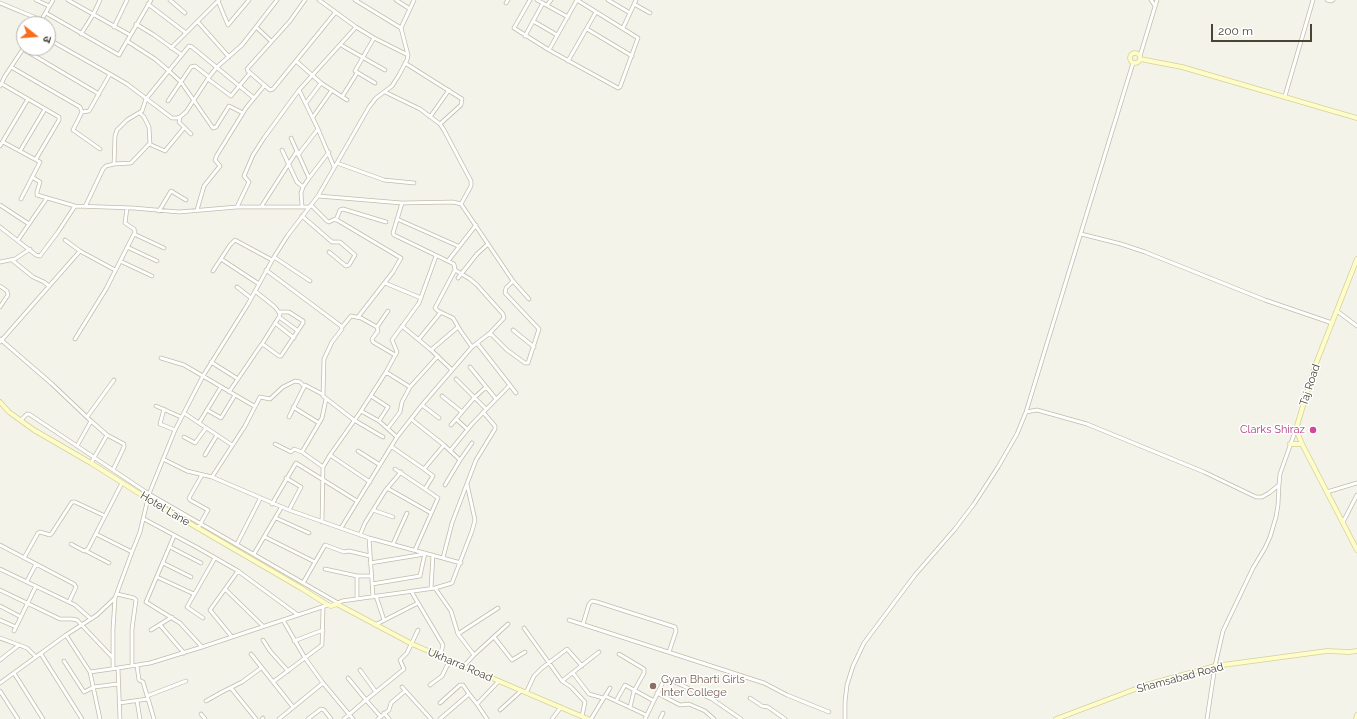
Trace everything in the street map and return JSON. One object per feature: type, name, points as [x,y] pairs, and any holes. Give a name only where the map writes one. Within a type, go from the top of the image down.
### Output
[{"type":"street","points":[[36,0],[49,6]]},
{"type":"street","points":[[44,16],[53,0]]},
{"type":"street","points":[[68,0],[130,35]]},
{"type":"street","points":[[81,34],[93,15],[100,0]]},
{"type":"street","points":[[114,27],[127,0]]},
{"type":"street","points":[[46,12],[118,55],[120,54],[151,0]]},
{"type":"street","points":[[170,0],[185,13]]},
{"type":"street","points":[[171,48],[219,1],[228,25],[249,0]]},
{"type":"street","points":[[56,44],[127,84],[172,118],[180,117],[186,112],[217,67],[242,45],[277,0]]},
{"type":"street","points":[[305,0],[290,21],[248,67],[248,71],[267,89],[272,90],[335,13]]},
{"type":"street","points":[[319,0],[356,27],[408,55]]},
{"type":"street","points":[[355,0],[401,28]]},
{"type":"street","points":[[396,0],[410,9]]},
{"type":"street","points":[[113,668],[113,624],[116,596],[140,532],[148,497],[175,430],[203,376],[251,298],[273,258],[288,235],[318,196],[369,107],[376,98],[394,84],[408,55],[401,28],[414,0]]},
{"type":"street","points":[[530,0],[514,28],[525,36],[549,50],[568,61],[618,88],[620,87],[638,38],[577,0],[549,50]]},
{"type":"street","points":[[538,0],[568,17]]},
{"type":"street","points":[[548,5],[551,0]]},
{"type":"street","points":[[608,0],[630,12]]},
{"type":"street","points":[[1151,0],[1155,6]]},
{"type":"street","points":[[1133,62],[1137,63],[1140,57],[1157,0]]},
{"type":"street","points":[[1286,96],[1312,0]]},
{"type":"street","points":[[1327,0],[1333,0]]},
{"type":"street","points":[[623,28],[635,2],[650,13]]},
{"type":"street","points":[[0,3],[31,16]]},
{"type":"street","points":[[525,36],[543,3]]},
{"type":"street","points":[[148,4],[186,33]]},
{"type":"street","points":[[568,61],[596,12]]},
{"type":"street","points":[[533,21],[557,35]]},
{"type":"street","points":[[198,22],[230,57]]},
{"type":"street","points":[[136,24],[182,55]]},
{"type":"street","points":[[256,27],[271,41]]},
{"type":"street","points":[[236,207],[249,182],[244,176],[253,155],[299,90],[356,27]]},
{"type":"street","points":[[586,29],[632,56]]},
{"type":"street","points":[[342,97],[357,73],[355,71],[374,38]]},
{"type":"street","points":[[127,41],[155,58],[169,70],[181,82],[214,128],[229,106],[243,113]]},
{"type":"street","points":[[341,45],[385,70]]},
{"type":"street","points":[[114,164],[115,136],[117,130],[127,120],[140,113],[146,99],[189,46],[191,46],[254,98]]},
{"type":"street","points":[[845,719],[847,685],[853,666],[864,643],[911,581],[974,504],[1017,434],[1026,412],[1081,234],[1133,62],[1130,59],[1132,54],[1136,53],[1140,57],[1286,96],[1357,118]]},
{"type":"street","points":[[19,56],[5,76],[1,85],[58,116],[59,120],[36,159]]},
{"type":"street","points":[[36,56],[99,94]]},
{"type":"street","points":[[296,61],[321,83],[347,100]]},
{"type":"street","points":[[405,63],[462,99],[463,101],[461,105],[440,124]]},
{"type":"street","points":[[168,101],[193,66],[230,96],[250,73]]},
{"type":"street","points":[[11,67],[80,107],[82,112]]},
{"type":"street","points":[[0,73],[5,76]]},
{"type":"street","points":[[357,73],[376,83]]},
{"type":"street","points":[[82,112],[89,111],[110,74]]},
{"type":"street","points":[[306,102],[321,83]]},
{"type":"street","points":[[197,210],[204,186],[220,166],[216,160],[217,155],[243,113],[264,86]]},
{"type":"street","points":[[299,90],[306,102],[328,152],[336,165],[390,181],[414,183]]},
{"type":"street","points":[[312,117],[332,90]]},
{"type":"street","points":[[430,117],[449,90]]},
{"type":"street","points":[[385,92],[415,107],[440,124],[449,138],[470,181],[471,186],[461,204]]},
{"type":"street","points":[[0,146],[28,99]]},
{"type":"street","points":[[20,151],[45,109]]},
{"type":"street","points":[[82,112],[73,130],[100,148]]},
{"type":"street","points":[[140,113],[144,117],[149,127],[150,144]]},
{"type":"street","points":[[180,117],[178,122],[191,134]]},
{"type":"street","points":[[150,144],[165,151],[184,128]]},
{"type":"street","points":[[298,155],[318,129]]},
{"type":"street","points":[[291,138],[309,178]]},
{"type":"street","points":[[3,142],[40,162],[21,199]]},
{"type":"street","points":[[85,207],[103,168],[114,164],[131,164],[147,144],[150,144]]},
{"type":"street","points":[[282,150],[297,182],[303,187]]},
{"type":"street","points":[[261,207],[296,151]]},
{"type":"street","points":[[302,206],[301,193],[303,187],[328,152]]},
{"type":"street","points":[[32,177],[40,182],[36,193],[47,198],[75,206],[179,212],[236,207],[310,206],[327,221],[329,222],[336,220],[401,258],[393,272],[358,317]]},
{"type":"street","points":[[159,211],[171,191],[186,200]]},
{"type":"street","points":[[318,196],[402,203],[453,202],[461,204],[514,281],[529,299]]},
{"type":"street","points":[[18,240],[47,198]]},
{"type":"street","points":[[402,203],[393,233],[394,235],[454,264],[455,270],[435,306],[436,309],[453,318],[472,347]]},
{"type":"street","points":[[0,205],[28,224]]},
{"type":"street","points":[[0,227],[39,256],[58,232],[75,206]]},
{"type":"street","points":[[75,339],[98,302],[134,234],[135,230],[124,223],[127,208]]},
{"type":"street","points":[[336,220],[340,210],[343,209],[386,222]]},
{"type":"street","points":[[302,216],[332,242],[340,242],[356,255],[349,265],[346,266],[328,252]]},
{"type":"street","points":[[397,219],[458,246]]},
{"type":"street","points":[[448,261],[458,246],[476,225]]},
{"type":"street","points":[[134,234],[164,248]]},
{"type":"street","points":[[1081,234],[1121,244],[1145,252],[1265,300],[1332,323]]},
{"type":"street","points":[[66,240],[80,251],[115,270]]},
{"type":"street","points":[[213,271],[235,240],[273,258],[310,281]]},
{"type":"street","points":[[458,278],[477,254],[488,244]]},
{"type":"street","points":[[127,247],[157,261]]},
{"type":"street","points":[[0,262],[20,257],[30,249]]},
{"type":"street","points":[[80,251],[0,341],[86,417],[108,435],[125,445],[112,473],[148,497]]},
{"type":"street","points":[[322,522],[323,467],[371,396],[398,351],[392,340],[421,298],[436,256]]},
{"type":"street","points":[[221,259],[259,284]]},
{"type":"street","name":"Taj Road","points":[[1296,428],[1315,366],[1357,259]]},
{"type":"street","points":[[12,260],[32,276],[43,281],[49,286]]},
{"type":"street","points":[[120,261],[152,276]]},
{"type":"street","points":[[266,270],[325,312],[342,328]]},
{"type":"street","points":[[341,528],[397,437],[411,419],[472,347],[504,320],[504,316],[477,285],[462,273],[455,270]]},
{"type":"street","points":[[490,333],[507,350],[525,363],[529,362],[539,333],[538,328],[504,292],[506,288],[514,281]]},
{"type":"street","points":[[384,283],[421,298]]},
{"type":"street","points":[[0,286],[7,291],[8,295],[0,307]]},
{"type":"street","points":[[237,287],[251,298]]},
{"type":"street","points":[[229,392],[279,317],[279,312],[275,306],[255,291]]},
{"type":"street","points":[[388,311],[372,339],[373,342],[395,355]]},
{"type":"street","points":[[1337,311],[1357,326]]},
{"type":"street","points":[[262,344],[280,356],[283,355],[303,322],[289,312],[279,312]]},
{"type":"street","points":[[419,339],[441,312]]},
{"type":"street","points":[[322,394],[325,356],[332,342],[351,316],[358,317],[378,328]]},
{"type":"street","points":[[279,317],[298,331]]},
{"type":"street","points":[[275,323],[294,338]]},
{"type":"street","points":[[402,326],[419,339],[452,370]]},
{"type":"street","points":[[431,350],[458,327]]},
{"type":"street","points":[[512,330],[534,348]]},
{"type":"street","points":[[477,343],[516,393]]},
{"type":"street","points":[[388,428],[400,412],[402,402],[410,387],[438,356]]},
{"type":"street","points":[[161,358],[184,365],[254,406]]},
{"type":"street","points":[[211,362],[238,379]]},
{"type":"street","points":[[470,367],[496,398]]},
{"type":"street","points":[[386,372],[410,387]]},
{"type":"street","points":[[443,558],[452,523],[477,458],[496,428],[474,398],[456,379]]},
{"type":"street","points":[[86,417],[114,380]]},
{"type":"street","points":[[212,477],[245,426],[260,396],[270,399],[283,387],[296,381],[299,381],[304,386],[306,385],[322,394],[326,399],[354,420],[383,437]]},
{"type":"street","points":[[450,451],[467,429],[510,385]]},
{"type":"street","points":[[289,417],[304,386]]},
{"type":"street","points":[[199,423],[221,387]]},
{"type":"street","points":[[451,425],[474,398],[486,387]]},
{"type":"street","points":[[207,410],[222,418],[235,396]]},
{"type":"street","points":[[371,396],[388,407],[379,421]]},
{"type":"street","points":[[442,396],[462,412]]},
{"type":"street","points":[[302,452],[323,416],[326,399]]},
{"type":"street","name":"Hotel Lane","points":[[0,402],[2,407],[23,418],[52,441],[92,460],[112,473],[122,483],[199,526],[328,605]]},
{"type":"street","points":[[422,405],[438,418]]},
{"type":"street","points":[[156,406],[182,417]]},
{"type":"street","points":[[293,407],[319,424]]},
{"type":"street","points":[[164,409],[160,424],[175,430]]},
{"type":"street","points":[[361,410],[379,421],[397,437]]},
{"type":"street","points":[[1026,412],[1037,410],[1087,424],[1204,472],[1256,497],[1262,497],[1278,485]]},
{"type":"street","points":[[184,413],[232,445]]},
{"type":"street","points":[[23,418],[28,414],[77,446],[92,460],[108,435]]},
{"type":"street","points":[[411,419],[444,445],[460,460]]},
{"type":"street","points":[[456,419],[467,429]]},
{"type":"street","points":[[77,446],[91,421]]},
{"type":"street","points":[[184,437],[195,443],[206,428]]},
{"type":"street","points":[[1207,719],[1215,666],[1223,631],[1253,568],[1270,537],[1278,505],[1278,485],[1280,474],[1296,428]]},
{"type":"street","points":[[1296,428],[1302,444],[1357,550]]},
{"type":"street","points":[[205,455],[217,436]]},
{"type":"street","points":[[445,485],[472,443]]},
{"type":"street","points":[[275,444],[291,452],[294,449],[302,452],[323,467]]},
{"type":"street","points":[[1290,444],[1302,444]]},
{"type":"street","points":[[424,469],[444,445]]},
{"type":"street","points":[[392,447],[433,476],[425,489]]},
{"type":"street","points":[[358,451],[380,466]]},
{"type":"street","points":[[330,455],[370,482]]},
{"type":"street","points":[[163,459],[187,471],[212,477],[281,508],[369,538],[461,563]]},
{"type":"street","points":[[272,504],[294,464],[297,463],[357,501]]},
{"type":"street","points":[[395,469],[438,498],[415,550]]},
{"type":"street","points":[[360,535],[387,488],[401,472]]},
{"type":"street","points":[[202,475],[189,498],[208,510],[199,526],[237,544],[336,604]]},
{"type":"street","points":[[286,478],[301,487],[289,510]]},
{"type":"street","points":[[86,551],[88,550],[122,483]]},
{"type":"street","points":[[90,672],[137,666],[184,653],[342,601],[411,592],[452,583],[461,563],[475,520],[467,484]]},
{"type":"street","points":[[1327,492],[1357,484]]},
{"type":"street","points":[[387,488],[431,513]]},
{"type":"street","points":[[1343,522],[1357,495]]},
{"type":"street","points":[[237,544],[260,498]]},
{"type":"street","points":[[24,558],[38,533],[52,534],[72,502],[105,516]]},
{"type":"street","points":[[254,554],[281,508]]},
{"type":"street","points":[[373,510],[393,517]]},
{"type":"street","points":[[393,544],[407,513]]},
{"type":"street","points":[[276,518],[309,533]]},
{"type":"street","points":[[144,519],[238,572],[298,615]]},
{"type":"street","points":[[96,534],[132,552]]},
{"type":"street","points":[[174,536],[147,603],[180,623],[202,647]]},
{"type":"street","points":[[265,536],[315,562]]},
{"type":"street","points":[[369,538],[371,576],[374,597],[384,620]]},
{"type":"street","points":[[71,544],[109,563]]},
{"type":"street","points":[[303,583],[324,545],[326,544],[344,552],[349,551],[370,556]]},
{"type":"street","points":[[0,545],[76,585],[69,602]]},
{"type":"street","points":[[170,547],[201,563]]},
{"type":"street","points":[[370,562],[425,553]]},
{"type":"street","points":[[372,584],[420,576],[425,553]]},
{"type":"street","points":[[433,555],[433,588],[451,611],[458,634],[474,654]]},
{"type":"street","points":[[203,618],[187,607],[215,558]]},
{"type":"street","points":[[163,563],[191,577]]},
{"type":"street","points":[[27,581],[36,564]]},
{"type":"street","points":[[0,569],[69,602],[82,610],[91,619]]},
{"type":"street","points":[[325,570],[357,576],[371,576]]},
{"type":"street","points":[[232,637],[210,610],[238,572]]},
{"type":"street","points":[[357,576],[357,599]]},
{"type":"street","points":[[157,577],[194,594]]},
{"type":"street","points":[[14,631],[36,586]]},
{"type":"street","points":[[225,589],[263,626]]},
{"type":"street","points":[[0,590],[60,619],[74,619],[113,658]]},
{"type":"street","points":[[411,592],[443,645],[440,656]]},
{"type":"street","points":[[0,683],[80,625],[91,619],[116,596],[134,598],[136,600],[132,629],[132,666]]},
{"type":"street","points":[[583,624],[589,604],[592,601],[674,627],[676,631],[669,652]]},
{"type":"street","name":"Ukharra Road","points":[[336,604],[412,644],[582,717],[590,719]]},
{"type":"street","points":[[375,625],[418,604]]},
{"type":"street","points":[[0,606],[21,617]]},
{"type":"street","points":[[273,682],[323,645],[323,608]]},
{"type":"street","points":[[458,634],[498,608]]},
{"type":"street","points":[[151,630],[172,617]]},
{"type":"street","points":[[0,620],[16,627]]},
{"type":"street","points":[[283,620],[304,658],[353,719]]},
{"type":"street","points":[[569,620],[764,683],[786,695],[829,712]]},
{"type":"street","points":[[464,666],[474,654],[508,624]]},
{"type":"street","points":[[160,625],[184,653]]},
{"type":"street","points":[[524,628],[562,681],[571,687],[585,702],[582,717]]},
{"type":"street","points":[[294,641],[323,630]]},
{"type":"street","points":[[344,719],[404,669],[400,661],[412,644],[418,630]]},
{"type":"street","points":[[66,635],[90,672],[100,719]]},
{"type":"street","points":[[494,637],[512,660],[525,652]]},
{"type":"street","points":[[0,638],[30,650],[36,657]]},
{"type":"street","points":[[263,640],[270,651],[288,671]]},
{"type":"street","points":[[0,660],[19,645]]},
{"type":"street","points":[[500,710],[524,692],[534,676],[567,649],[582,666]]},
{"type":"street","name":"Shamsabad Road","points":[[1056,719],[1146,685],[1215,666],[1327,651],[1357,651]]},
{"type":"street","points":[[562,681],[574,673],[598,652]]},
{"type":"street","points":[[41,654],[80,717],[75,718]]},
{"type":"street","points":[[252,654],[261,668],[293,708]]},
{"type":"street","points":[[619,654],[644,670],[644,673],[634,691],[630,707]]},
{"type":"street","points":[[430,685],[442,676],[450,660]]},
{"type":"street","points":[[64,661],[83,691],[86,692],[94,687],[118,684]]},
{"type":"street","points":[[137,666],[140,680],[143,682],[154,719]]},
{"type":"street","points":[[118,668],[120,719]]},
{"type":"street","points":[[206,702],[242,682],[261,668]]},
{"type":"street","points":[[360,670],[376,692]]},
{"type":"street","points":[[14,673],[43,719]]},
{"type":"street","points":[[574,673],[589,694],[616,701],[630,707],[646,717],[666,678],[712,699],[741,719]]},
{"type":"street","points":[[348,678],[380,718],[389,710],[391,703],[405,691]]},
{"type":"street","points":[[119,703],[137,701],[186,681]]},
{"type":"street","points":[[477,704],[499,681]]},
{"type":"street","points":[[279,719],[323,683]]},
{"type":"street","points":[[440,703],[460,685],[463,686],[487,719]]},
{"type":"street","points":[[616,701],[625,685],[654,700]]},
{"type":"street","points":[[231,688],[256,719]]},
{"type":"street","points":[[402,688],[430,719]]},
{"type":"street","points":[[590,719],[610,688]]},
{"type":"street","points":[[0,691],[18,719]]},
{"type":"street","points":[[658,693],[680,705],[689,704],[705,711],[714,719]]},
{"type":"street","points":[[440,719],[469,694]]},
{"type":"street","points":[[750,698],[762,706],[768,707],[785,719]]},
{"type":"street","points":[[137,701],[140,719]]},
{"type":"street","points":[[552,719],[561,707]]},
{"type":"street","points":[[308,719],[321,709],[331,719]]},
{"type":"street","points":[[384,713],[389,719]]},
{"type":"street","points":[[660,719],[663,713]]},
{"type":"street","points":[[202,714],[205,719]]},
{"type":"street","points":[[1356,719],[1357,715]]},
{"type":"place","name":"Clarks Shiraz","points":[[1313,430]]},
{"type":"place","name":"Gyan Bharti Girls Inter College","points":[[653,686]]}]
